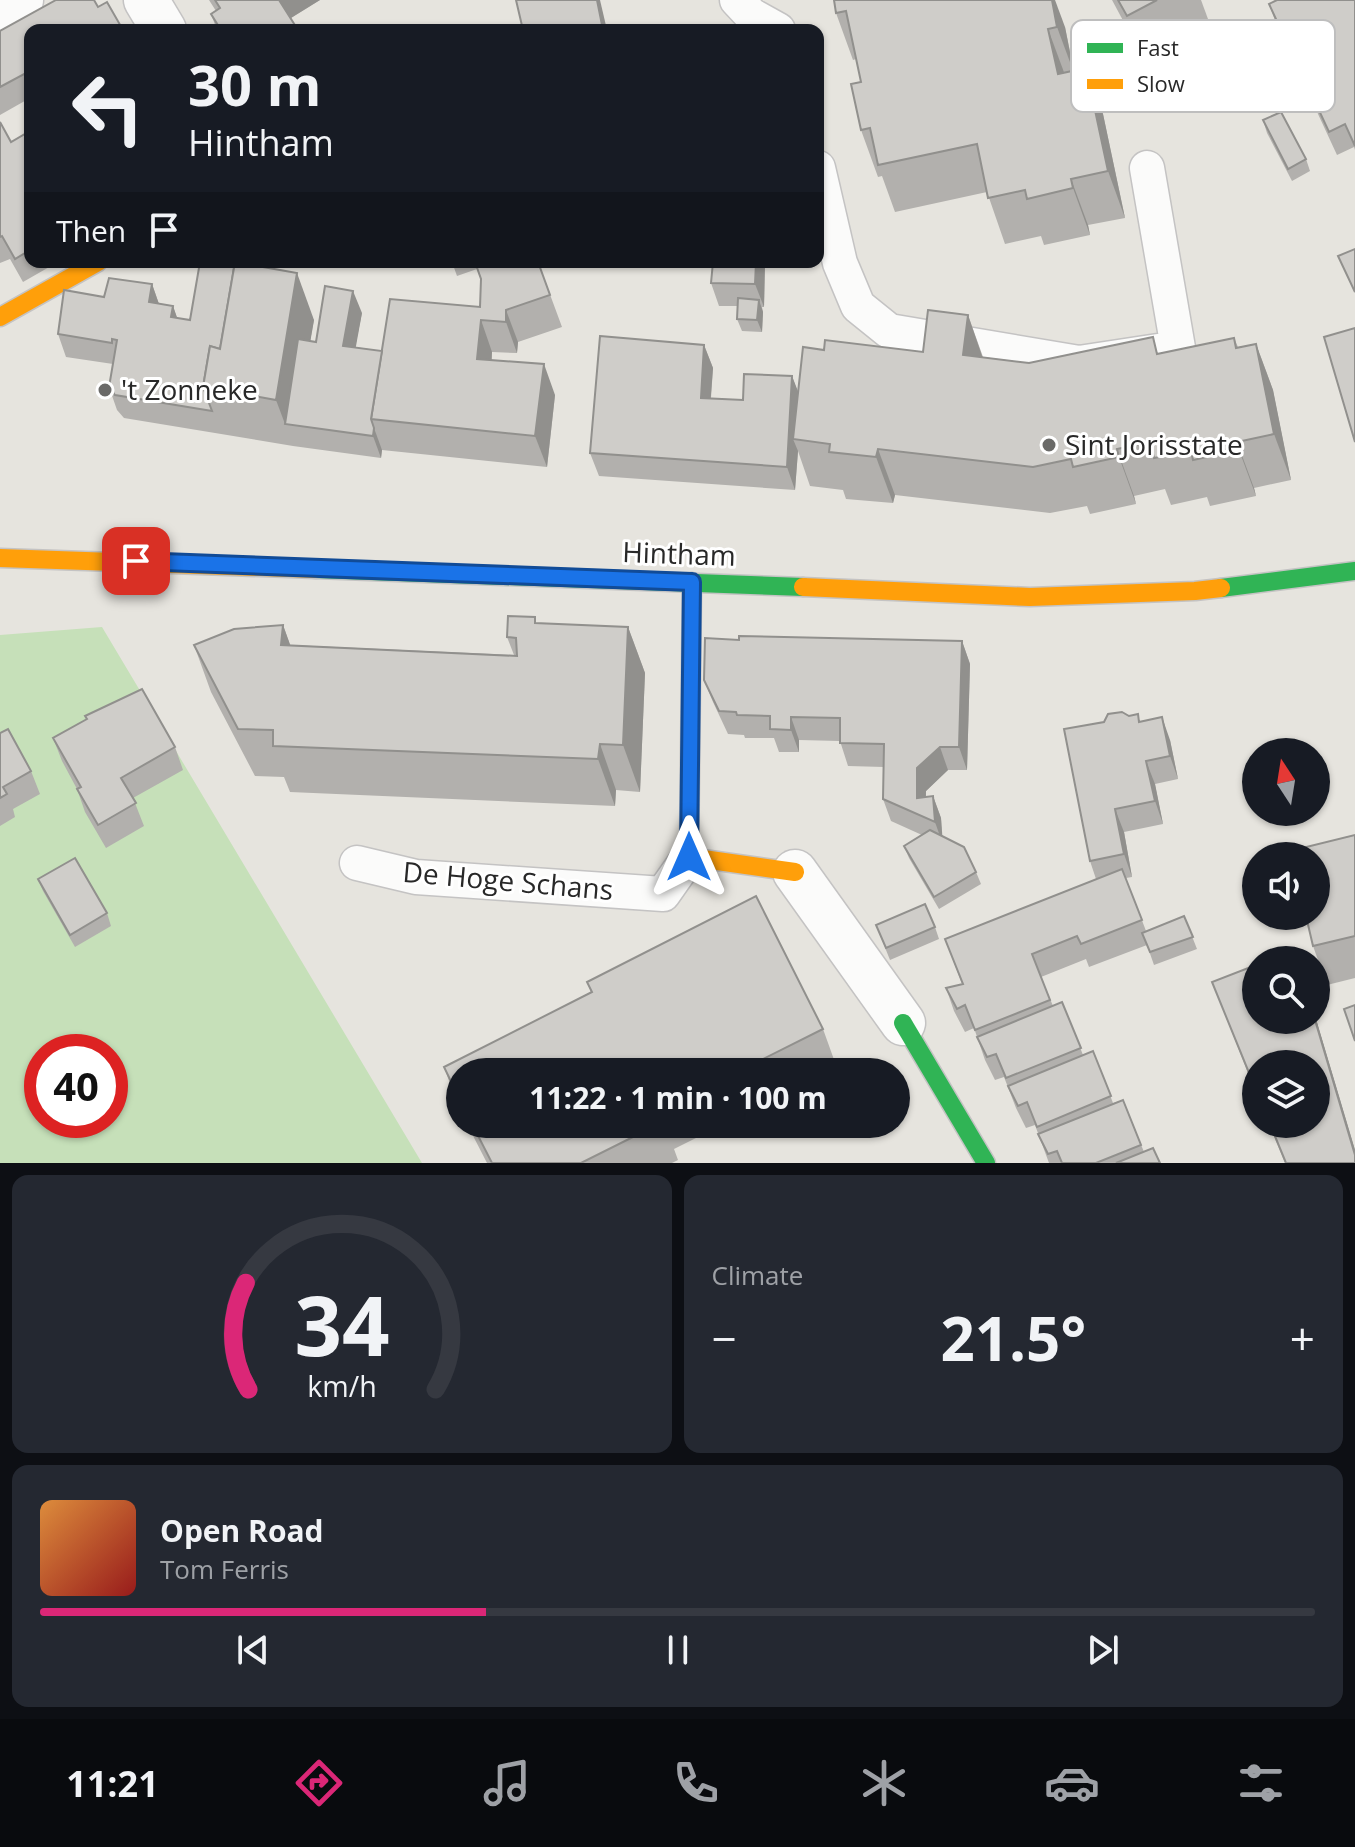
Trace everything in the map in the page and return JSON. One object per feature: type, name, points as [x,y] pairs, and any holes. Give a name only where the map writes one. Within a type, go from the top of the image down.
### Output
[{"type":"street","points":[[0,12],[21,0]]},
{"type":"street","points":[[146,0],[160,24]]},
{"type":"street","points":[[0,317],[87,268]]},
{"type":"street","name":"Hintham","points":[[0,558],[1030,597],[1195,591],[1355,571]]},
{"type":"street","points":[[692,582],[689,857],[795,872],[903,1023],[986,1163]]},
{"type":"lane","points":[[737,0],[751,15],[767,24]]},
{"type":"lane","points":[[824,194],[840,263],[858,306],[889,331],[1079,363],[1178,348],[1147,168]]},
{"type":"lane","name":"De Hoge Schans","points":[[357,863],[416,877],[663,894],[689,857]]},
{"type":"green space","points":[[102,627],[422,1163],[0,1163],[0,635]]},
{"type":"building","points":[[56,0],[94,0],[98,7],[107,2],[120,24],[24,24],[24,74],[0,87],[0,31]]},
{"type":"building","points":[[215,0],[279,0],[294,24],[217,24],[211,14],[220,8]]},
{"type":"building","points":[[516,0],[597,0],[602,24],[522,24]]},
{"type":"building","points":[[834,0],[1052,0],[1057,27],[1048,29],[1058,74],[1071,71],[1071,112],[1095,112],[1108,171],[1071,179],[1073,188],[1027,199],[1025,190],[988,198],[977,144],[878,165],[870,128],[861,130],[851,84],[861,82],[846,11],[836,13]]},
{"type":"building","points":[[1118,0],[1157,0],[1127,16]]},
{"type":"building","points":[[1277,0],[1355,0],[1355,146],[1345,124],[1329,132],[1320,112],[1335,112],[1335,20],[1276,20],[1269,4]]},
{"type":"building","points":[[1281,112],[1306,159],[1288,169],[1263,120]]},
{"type":"building","points":[[0,122],[11,142],[24,134],[24,254],[15,259],[0,237]]},
{"type":"building","points":[[1355,249],[1355,292],[1338,256]]},
{"type":"building","points":[[199,268],[234,268],[220,349],[210,346],[203,387],[212,411],[115,395],[109,387],[117,340],[112,339],[112,343],[58,334],[64,290],[104,297],[109,278],[152,284],[149,302],[173,306],[171,317],[190,320]]},
{"type":"building","points":[[234,268],[269,268],[297,273],[276,400],[203,387],[210,346],[220,349]]},
{"type":"building","points":[[477,268],[540,268],[550,295],[506,310],[506,322],[481,320],[477,359],[544,364],[535,436],[371,419],[390,299],[480,307],[481,279]]},
{"type":"building","points":[[712,268],[756,268],[755,284],[711,283]]},
{"type":"building","points":[[325,286],[353,291],[343,346],[382,351],[371,419],[373,436],[285,424],[298,339],[316,342]]},
{"type":"building","points":[[738,298],[759,300],[757,320],[737,319]]},
{"type":"building","points":[[928,310],[968,315],[963,355],[1029,363],[1153,337],[1157,354],[1234,338],[1236,348],[1256,344],[1274,434],[1237,442],[1239,450],[1193,460],[1191,451],[1154,458],[1150,442],[1117,449],[1119,457],[1073,467],[1071,459],[1033,467],[878,449],[876,457],[829,452],[830,444],[793,439],[803,347],[824,350],[825,340],[923,352]]},
{"type":"building","points":[[1355,328],[1355,442],[1324,337]]},
{"type":"building","points":[[600,336],[704,345],[701,398],[743,400],[744,374],[792,376],[787,467],[590,453]]},
{"type":"building","points":[[508,616],[535,617],[535,623],[628,627],[623,745],[600,744],[598,759],[273,746],[273,730],[238,729],[194,645],[234,629],[283,625],[281,645],[517,656],[516,638],[507,637]]},
{"type":"building","points":[[739,636],[962,641],[959,747],[940,747],[917,768],[917,798],[933,796],[935,822],[883,799],[884,744],[840,743],[840,718],[791,717],[791,730],[770,729],[770,716],[719,711],[704,680],[705,638],[739,640]]},
{"type":"building","points":[[142,689],[175,747],[121,778],[136,803],[98,825],[53,738],[87,719],[85,716]]},
{"type":"building","points":[[1122,712],[1129,716],[1138,714],[1139,722],[1162,717],[1170,756],[1146,761],[1155,801],[1115,809],[1124,854],[1090,861],[1064,729],[1104,722],[1108,714]]},
{"type":"building","points":[[8,729],[31,771],[3,787],[7,794],[0,798],[0,733]]},
{"type":"building","points":[[930,830],[964,847],[976,872],[934,897],[904,846]]},
{"type":"building","points":[[1355,835],[1355,936],[1313,946],[1309,930],[1330,930],[1330,842],[1327,842]]},
{"type":"building","points":[[75,858],[107,913],[70,935],[38,879]]},
{"type":"building","points":[[1122,869],[1142,920],[1081,944],[1077,936],[1032,954],[1050,1000],[975,1030],[965,1005],[957,1009],[946,988],[963,984],[945,939]]},
{"type":"building","points":[[756,896],[823,1029],[765,1058],[462,1058],[592,992],[587,982]]},
{"type":"building","points":[[925,904],[935,927],[886,948],[876,925]]},
{"type":"building","points":[[1184,916],[1193,937],[1150,952],[1142,933]]},
{"type":"building","points":[[1242,970],[1242,1034],[1319,1034],[1324,1050],[1242,1050],[1242,1056],[1212,982]]},
{"type":"building","points":[[1062,1002],[1081,1048],[1006,1078],[996,1054],[987,1057],[977,1037]]},
{"type":"building","points":[[1355,1005],[1355,1041],[1344,1009]]},
{"type":"building","points":[[1093,1051],[1111,1096],[1037,1127],[1027,1102],[1018,1106],[1008,1086]]},
{"type":"building","points":[[1330,1071],[1355,1163],[1286,1163],[1276,1138],[1330,1138]]},
{"type":"building","points":[[1123,1100],[1141,1145],[1096,1163],[1062,1163],[1057,1151],[1048,1154],[1038,1134]]},
{"type":"building","points":[[479,1138],[631,1138],[581,1163],[492,1163]]},
{"type":"building","points":[[1153,1148],[1160,1163],[1116,1163]]},
{"type":"traffic: fast","points":[[316,569],[803,587]]},
{"type":"traffic: fast","points":[[1221,588],[1355,571]]},
{"type":"traffic: fast","points":[[903,1023],[986,1163]]},
{"type":"traffic: slow","points":[[0,317],[87,268]]},
{"type":"traffic: slow","points":[[0,558],[316,569]]},
{"type":"traffic: slow","points":[[692,582],[689,857],[795,872]]},
{"type":"traffic: slow","points":[[803,587],[1030,597],[1221,588]]},
{"type":"place","name":"'t Zonneke","points":[[105,390]]},
{"type":"place","name":"Sint Jorisstate","points":[[1049,445]]},
{"type":"route","points":[[136,561],[692,582],[689,857]]}]
